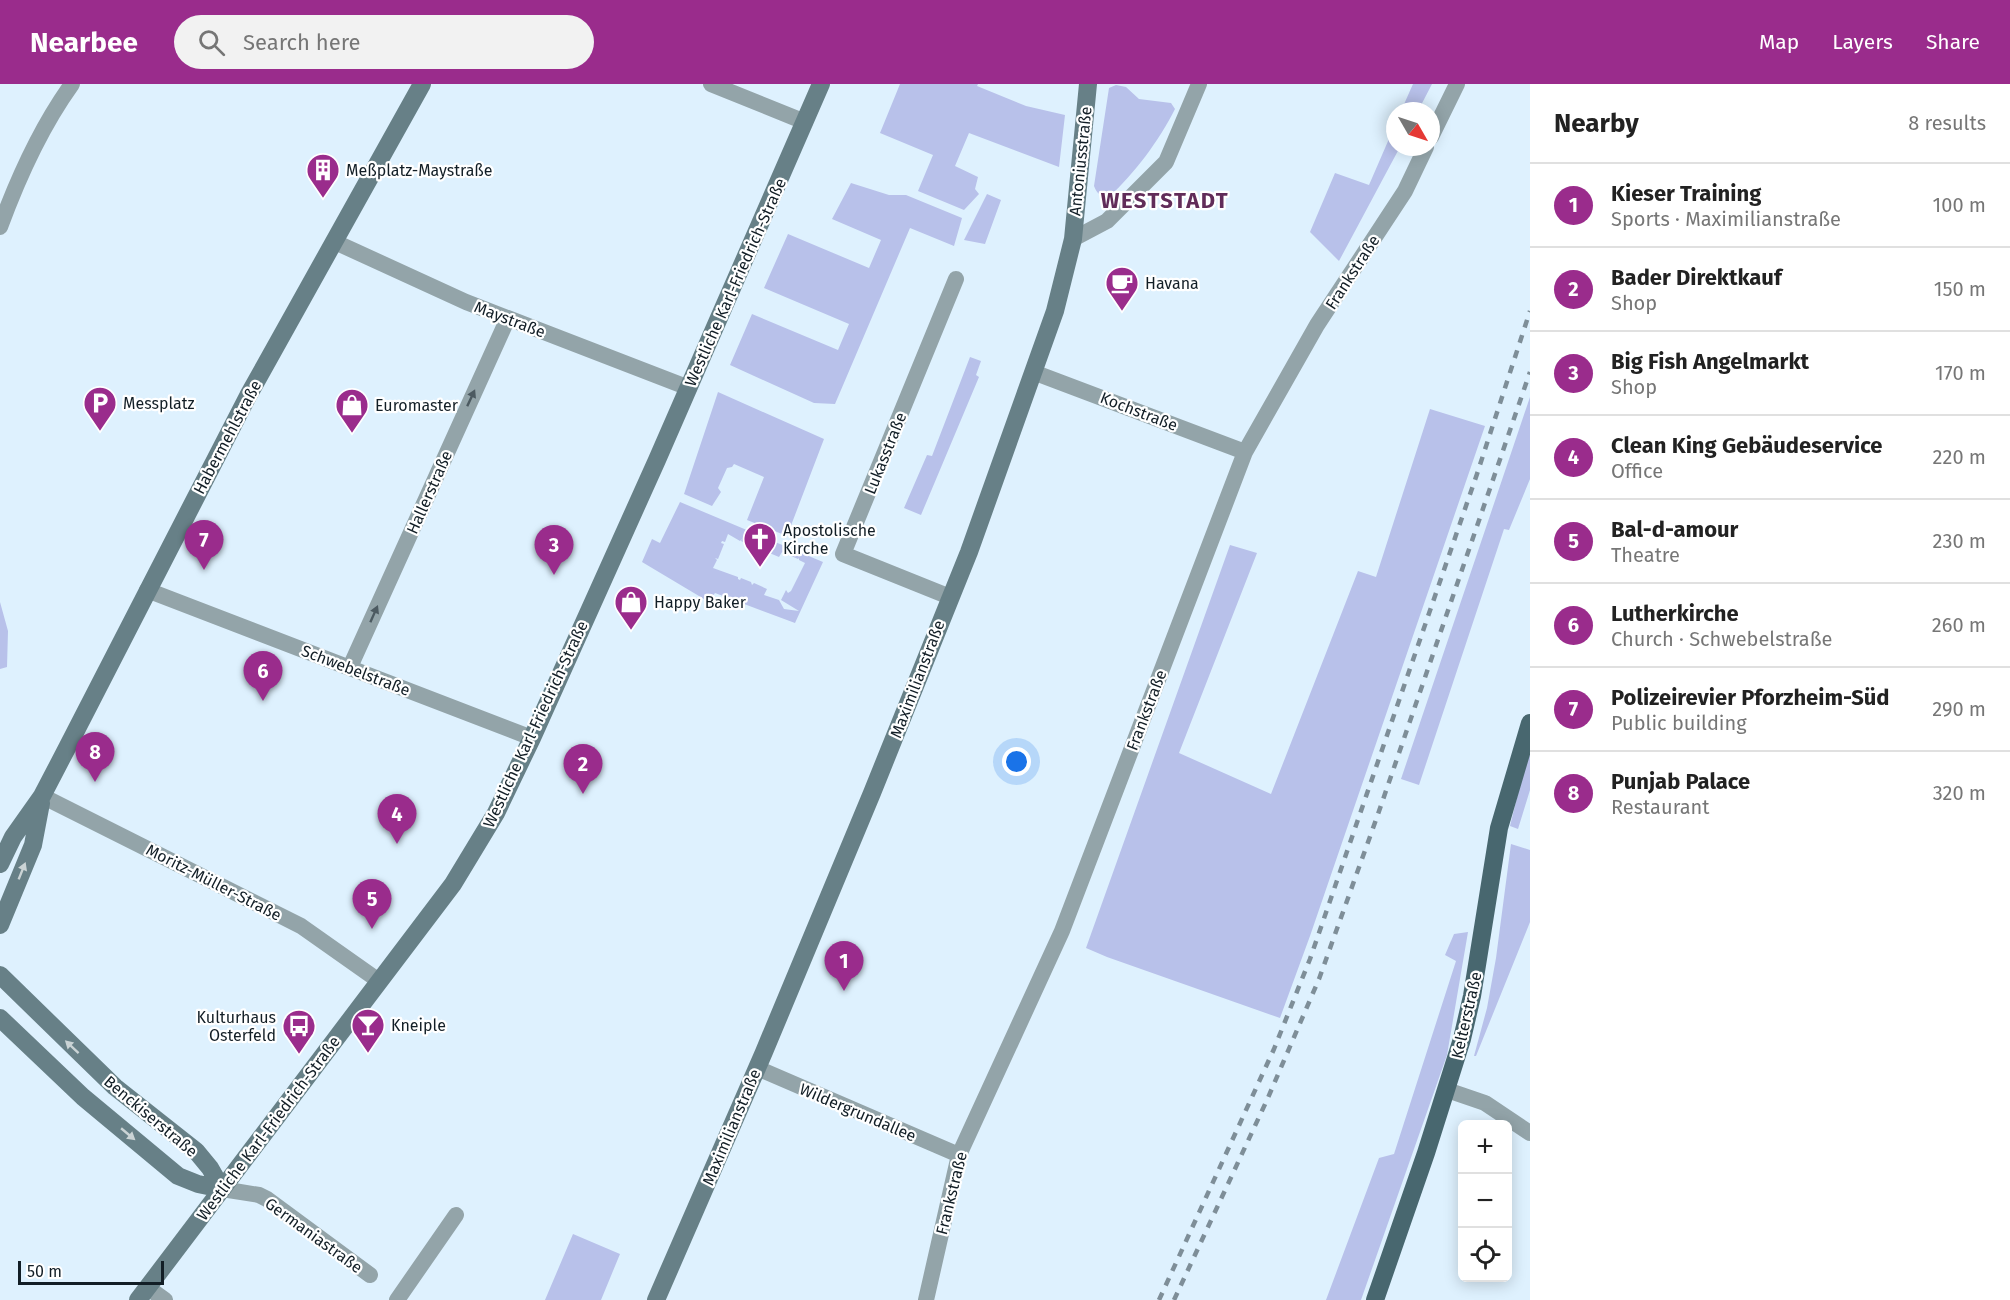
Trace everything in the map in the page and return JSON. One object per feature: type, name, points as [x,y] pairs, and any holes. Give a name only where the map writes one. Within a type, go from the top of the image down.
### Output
[{"type":"main road","name":"Habermehlstraße","points":[[0,864],[13,837],[42,796],[248,396],[422,84]]},
{"type":"main road","name":"Westliche Karl-Friedrich-Straße","points":[[143,1294],[459,874],[496,813],[532,738],[821,84]]},
{"type":"main road","name":"Antoniusstraße","points":[[1073,239],[1088,84]]},
{"type":"main road","name":"Maximilianstraße","points":[[656,1300],[757,1068],[872,794],[969,552],[1056,311],[1073,239]]},
{"type":"main road","name":"Kelterstraße","points":[[1376,1300],[1462,1039],[1472,996],[1499,828],[1530,723]]},
{"type":"main road","name":"Habermehlstraße","points":[[0,925],[33,845],[42,796]]},
{"type":"main road","name":"Benckiserstraße","points":[[0,975],[115,1087],[196,1151],[210,1168],[222,1190]]},
{"type":"main road","name":"Benckiserstraße","points":[[4,1025],[83,1097],[178,1176],[198,1185],[222,1190]]},
{"type":"street","points":[[0,227],[11,198],[50,117],[72,84]]},
{"type":"street","points":[[711,84],[805,122]]},
{"type":"street","points":[[1073,239],[1107,221],[1166,162],[1200,84]]},
{"type":"street","points":[[1440,119],[1457,84]]},
{"type":"street","name":"Frankstraße","points":[[926,1300],[959,1155],[1062,931],[1245,452],[1317,325],[1405,190],[1422,156]]},
{"type":"street","name":"Maystraße","points":[[335,242],[508,318],[688,388]]},
{"type":"street","name":"Lukasstraße","points":[[950,597],[843,554],[956,279]]},
{"type":"street","name":"Hallerstraße","points":[[350,667],[508,318]]},
{"type":"street","name":"Kochstraße","points":[[1033,372],[1245,452]]},
{"type":"street","name":"Schwebelstraße","points":[[147,590],[532,738]]},
{"type":"street","name":"Moritz-Müller-Straße","points":[[42,796],[302,926],[379,981]]},
{"type":"street","name":"Wildergrundallee","points":[[757,1068],[959,1155]]},
{"type":"street","points":[[1447,1090],[1485,1103],[1530,1133]]},
{"type":"street","name":"Germaniastraße","points":[[222,1190],[259,1195],[267,1199],[370,1275]]},
{"type":"street","points":[[397,1300],[456,1215]]},
{"type":"street","points":[[143,1294],[165,1300]]},
{"type":"shaded area","points":[[900,84],[978,84],[977,86],[1026,106],[1065,115],[1059,167],[969,133],[955,166],[978,177],[975,189],[979,194],[964,210],[918,191],[933,155],[880,133]]},
{"type":"shaded area","points":[[1413,84],[1432,84],[1423,102],[1405,102]]},
{"type":"shaded area","points":[[1116,85],[1126,87],[1139,99],[1171,103],[1175,109],[1161,133],[1128,178],[1109,197],[1106,197],[1096,191],[1094,186],[1109,88]]},
{"type":"shaded area","points":[[1386,146],[1386,156],[1395,156],[1339,261],[1310,232],[1335,173],[1369,185]]},
{"type":"shaded area","points":[[851,183],[889,195],[906,195],[962,218],[954,246],[910,228],[835,404],[814,403],[730,365],[752,314],[838,350],[849,324],[764,288],[788,234],[869,268],[881,240],[832,219]]},
{"type":"shaded area","points":[[987,194],[1001,200],[985,244],[964,240]]},
{"type":"shaded area","points":[[970,357],[981,361],[976,375],[979,377],[921,515],[904,508],[927,455],[932,456]]},
{"type":"shaded area","points":[[718,392],[824,439],[787,536],[747,520],[764,477],[734,464],[727,468],[718,488],[721,492],[712,506],[684,494]]},
{"type":"shaded area","points":[[1530,397],[1530,479],[1509,530],[1504,529],[1419,785],[1401,779]]},
{"type":"shaded area","points":[[1430,409],[1485,426],[1280,1018],[1086,948],[1230,545],[1257,553],[1179,753],[1271,794],[1358,571],[1376,577]]},
{"type":"shaded area","points":[[680,502],[823,562],[795,623],[715,593],[709,602],[642,562],[652,539],[660,543]],"holes":[[[728,534],[740,541],[742,539],[741,541],[779,557],[782,552],[799,558],[805,563],[791,591],[788,593],[786,590],[781,600],[799,611],[784,609],[779,600],[764,595],[767,589],[713,568],[717,560],[715,558],[718,559],[724,544],[721,543],[725,542]]]},
{"type":"shaded area","points":[[0,602],[8,631],[7,667],[0,669]]},
{"type":"shaded area","points":[[1530,754],[1530,790],[1518,829],[1510,826]]},
{"type":"shaded area","points":[[1511,844],[1530,850],[1530,922],[1476,1056],[1474,1056],[1487,1008],[1496,958]]},
{"type":"shaded area","points":[[1468,932],[1447,1055],[1361,1300],[1326,1300],[1379,1158],[1394,1154],[1456,961],[1445,955],[1454,934]]},
{"type":"shaded area","points":[[573,1234],[620,1254],[601,1300],[545,1300]]},
{"type":"railway","points":[[1159,1300],[1274,1049],[1310,959],[1477,474],[1530,311]]},
{"type":"railway","points":[[1174,1300],[1267,1100],[1319,979],[1530,372]]},
{"type":"place","name":"Meßplatz-Maystraße","points":[[323,199]]},
{"type":"place","name":"Havana","points":[[1122,312]]},
{"type":"place","name":"Messplatz","points":[[100,432]]},
{"type":"place","name":"Euromaster","points":[[352,434]]},
{"type":"place","name":"Apostolische Kirche","points":[[760,568]]},
{"type":"place","name":"Polizeirevier Pforzheim-Süd","points":[[204,570]]},
{"type":"place","name":"Big Fish Angelmarkt","points":[[554,575]]},
{"type":"place","name":"Happy Baker","points":[[631,631]]},
{"type":"place","name":"Lutherkirche","points":[[263,701]]},
{"type":"place","name":"Punjab Palace","points":[[95,782]]},
{"type":"place","name":"Bader Direktkauf","points":[[583,794]]},
{"type":"place","name":"Clean King Gebäudeservice","points":[[397,844]]},
{"type":"place","name":"Bal-d-amour","points":[[372,929]]},
{"type":"place","name":"Kieser Training","points":[[844,991]]},
{"type":"place","name":"Kneiple","points":[[368,1054]]},
{"type":"place","name":"Kulturhaus Osterfeld","points":[[299,1055]]},
{"type":"district","name":"WESTSTADT","points":[[1165,200]]}]
